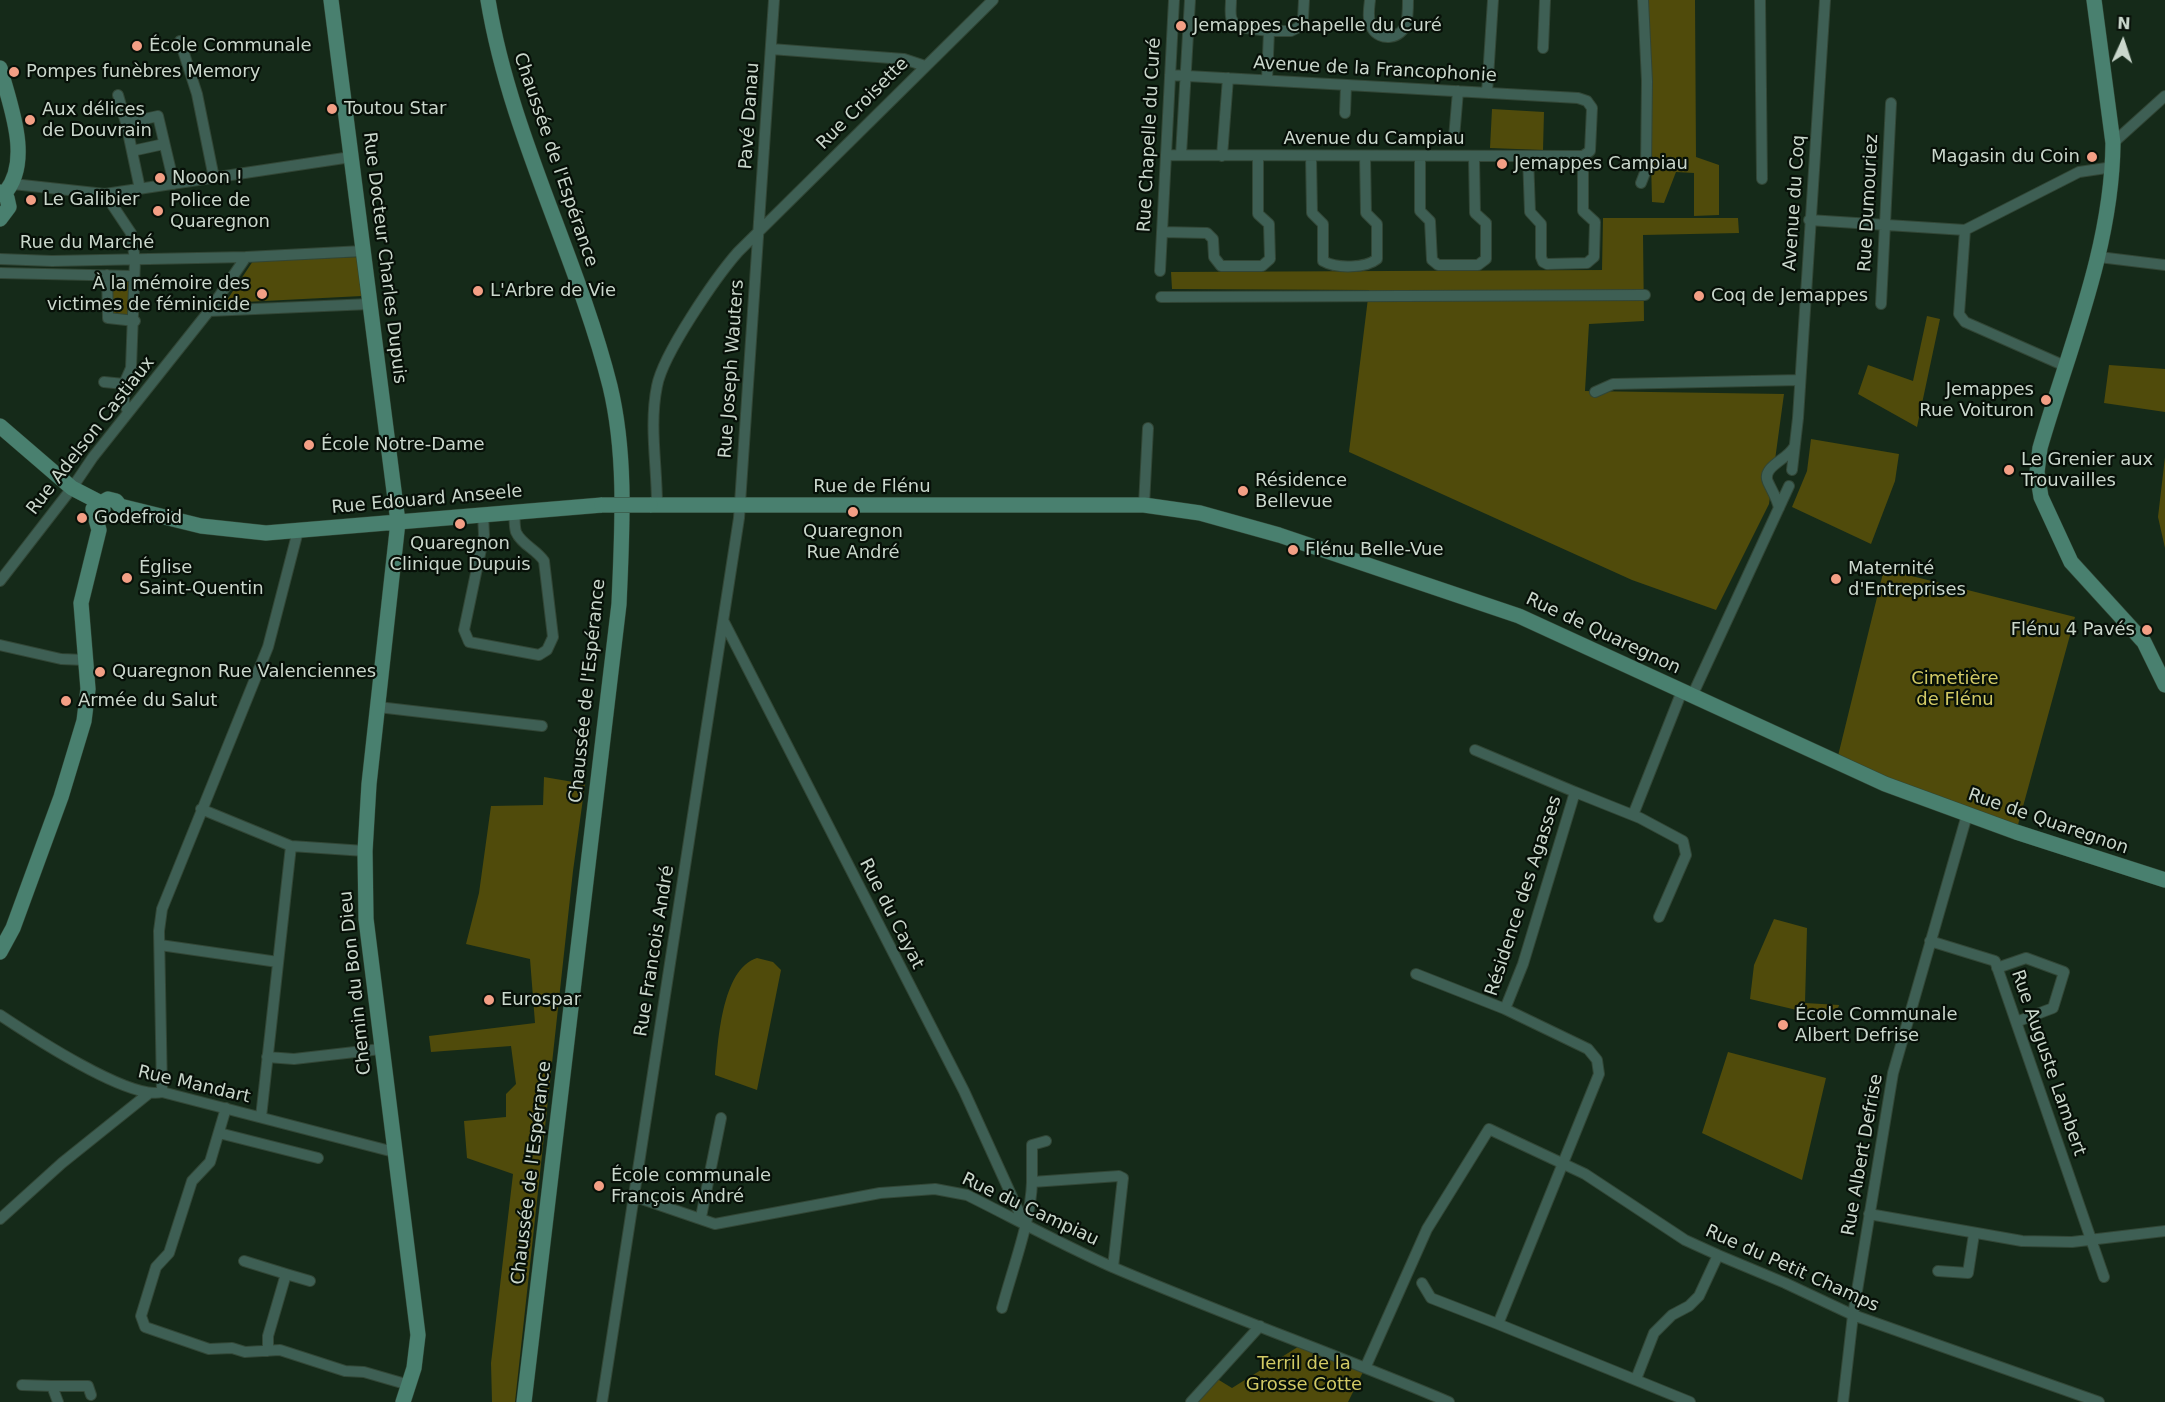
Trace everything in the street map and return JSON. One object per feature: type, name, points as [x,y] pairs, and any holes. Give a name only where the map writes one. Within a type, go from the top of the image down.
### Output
[{"type":"street","name":"Rue Docteur Charles Dupuis","points":[[331,0],[398,522]]},
{"type":"street","name":"Chaussée de l'Espérance","points":[[488,0],[496,44],[512,103],[602,359],[615,416],[622,486],[619,604],[524,1402]]},
{"type":"street","name":"Pavé Danau","points":[[758,234],[774,0]]},
{"type":"street","name":"Rue Croisette","points":[[653,505],[653,441],[660,376],[715,281],[738,252],[993,0]]},
{"type":"street","name":"Rue Chapelle du Curé","points":[[1160,271],[1174,0]]},
{"type":"street","points":[[1181,155],[1190,0]]},
{"type":"street","points":[[1231,0],[1232,23],[1238,27],[1269,31],[1291,31],[1299,27],[1303,19],[1304,0]]},
{"type":"street","points":[[1370,0],[1371,27],[1386,38],[1396,35],[1404,28],[1408,0]]},
{"type":"street","points":[[1487,93],[1493,0]]},
{"type":"street","points":[[1543,48],[1545,0]]},
{"type":"street","points":[[1641,183],[1646,170],[1647,81],[1643,0]]},
{"type":"street","points":[[1760,0],[1762,179]]},
{"type":"street","name":"Avenue du Coq","points":[[1792,470],[1825,0]]},
{"type":"street","points":[[2094,0],[2113,143],[2113,167],[2099,257],[2040,448],[2037,472],[2041,497],[2071,562],[2144,642],[2165,685]]},
{"type":"street","points":[[1267,80],[1269,31]]},
{"type":"street","points":[[180,41],[197,94],[214,178]]},
{"type":"street","points":[[771,49],[903,59],[924,66]]},
{"type":"street","points":[[0,68],[12,114],[18,160],[5,190],[9,207],[0,219]]},
{"type":"street","name":"Avenue de la Francophonie","points":[[1170,75],[1578,98],[1587,101],[1592,108],[1590,151],[1583,156]]},
{"type":"street","points":[[1222,156],[1228,78]]},
{"type":"street","points":[[1345,113],[1346,85]]},
{"type":"street","points":[[1454,138],[1458,91]]},
{"type":"street","points":[[118,95],[141,189]]},
{"type":"street","points":[[2113,143],[2165,96]]},
{"type":"street","name":"Rue Dumouriez","points":[[1881,304],[1891,103]]},
{"type":"street","points":[[126,123],[158,116],[174,184]]},
{"type":"street","points":[[132,151],[165,144]]},
{"type":"street","name":"Avenue du Campiau","points":[[1166,155],[1583,156]]},
{"type":"street","points":[[1162,232],[1207,233],[1213,239],[1214,257],[1221,266],[1262,266],[1270,260],[1269,224],[1258,213],[1258,156]]},
{"type":"street","points":[[1311,156],[1312,213],[1323,224],[1323,261],[1330,266],[1370,265],[1377,259],[1377,224],[1366,213],[1365,156]]},
{"type":"street","points":[[1420,156],[1420,211],[1430,221],[1432,260],[1438,266],[1478,265],[1486,259],[1486,224],[1474,213],[1474,156]]},
{"type":"street","points":[[1528,156],[1530,213],[1541,224],[1541,257],[1547,264],[1587,263],[1594,257],[1595,222],[1583,211],[1583,156]]},
{"type":"street","points":[[5,190],[105,194],[351,157]]},
{"type":"street","points":[[1809,220],[1965,230],[2079,172],[2113,167]]},
{"type":"street","points":[[105,194],[131,233],[135,260],[135,321],[131,368],[124,384],[124,402],[129,412]]},
{"type":"street","points":[[1965,230],[1959,314],[1965,322],[2065,366]]},
{"type":"street","name":"Rue Joseph Wauters","points":[[740,506],[758,234]]},
{"type":"street","name":"Rue du Marché","points":[[0,259],[135,260],[363,251]]},
{"type":"street","name":"Rue Adelson Castiaux","points":[[0,581],[72,488],[93,457],[209,311],[246,257]]},
{"type":"street","points":[[2099,257],[2165,265]]},
{"type":"street","name":"Rue du Marché","points":[[0,273],[134,276]]},
{"type":"street","points":[[107,275],[108,318],[135,321]]},
{"type":"street","points":[[1161,297],[1645,295]]},
{"type":"street","points":[[209,311],[370,304]]},
{"type":"street","points":[[1595,392],[1613,384],[1800,381]]},
{"type":"street","points":[[104,382],[124,384]]},
{"type":"street","points":[[0,426],[72,488],[79,500],[99,508],[103,525],[99,530],[82,592],[88,689],[79,743],[13,928],[0,952]]},
{"type":"street","points":[[1144,505],[1148,428]]},
{"type":"street","points":[[1779,508],[1766,476],[1770,468],[1789,456],[1795,445]]},
{"type":"street","points":[[1633,815],[1687,694],[1793,479],[1792,470],[1785,464],[1776,463]]},
{"type":"street","points":[[1772,487],[1779,490],[1789,486]]},
{"type":"street","name":"Rue Edouard Anseele","points":[[99,508],[108,499],[116,501],[120,506],[225,531],[298,531],[602,505],[740,506]]},
{"type":"street","name":"Rue de Quaregnon","points":[[1004,506],[1144,505],[1176,508],[1230,521],[1411,578],[1519,616],[1836,764],[1967,815],[2165,880]]},
{"type":"street","name":"Rue de Flénu","points":[[740,506],[1004,506]]},
{"type":"street","name":"Rue Francois André","points":[[602,1402],[724,622],[740,506]]},
{"type":"street","points":[[483,514],[484,535],[464,630],[470,642],[539,655],[547,650],[553,637],[544,561],[538,552],[526,544],[516,532],[514,511]]},
{"type":"street","name":"Chemin du Bon Dieu","points":[[398,522],[369,784],[365,851],[366,919],[393,1152],[418,1335],[417,1352],[403,1402]]},
{"type":"street","points":[[162,1092],[160,945],[162,909],[268,647],[298,531]]},
{"type":"street","name":"Rue du Cayat","points":[[724,622],[964,1091],[1024,1224]]},
{"type":"street","points":[[0,645],[61,659],[85,660]]},
{"type":"street","points":[[378,707],[542,726]]},
{"type":"street","name":"Résidence des Agasses","points":[[1475,750],[1633,815],[1676,837],[1686,847],[1686,855],[1659,916]]},
{"type":"street","name":"Résidence des Agasses","points":[[1504,1009],[1523,964],[1575,792]]},
{"type":"street","points":[[201,809],[291,846],[365,851]]},
{"type":"street","name":"Rue Albert Defrise","points":[[1844,1402],[1853,1316],[1893,1073],[1967,815]]},
{"type":"street","points":[[261,1117],[291,846]]},
{"type":"street","name":"Rue Auguste Lambert","points":[[1930,941],[1995,961],[2104,1277]]},
{"type":"street","points":[[160,945],[278,962]]},
{"type":"street","points":[[1997,968],[2026,958],[2064,972],[2053,1008],[2016,1022]]},
{"type":"street","name":"Résidence des Agasses","points":[[1416,974],[1504,1009],[1588,1049],[1598,1060],[1599,1074],[1498,1324]]},
{"type":"street","name":"Rue Mandart","points":[[0,1015],[62,1054],[123,1085],[148,1094],[162,1092],[393,1152]]},
{"type":"street","points":[[267,1057],[294,1059],[381,1049]]},
{"type":"street","points":[[0,1219],[62,1162],[148,1094]]},
{"type":"street","points":[[226,1108],[210,1162],[192,1181],[169,1253],[156,1267],[141,1316],[145,1327],[209,1349],[232,1348],[245,1352],[280,1350],[345,1371],[364,1372],[409,1385]]},
{"type":"street","points":[[701,1217],[721,1118]]},
{"type":"street","name":"Rue du Petit Champs","points":[[1366,1366],[1427,1229],[1489,1129],[1585,1174],[1685,1240],[1785,1283],[1853,1316],[2099,1402]]},
{"type":"street","points":[[219,1132],[318,1158]]},
{"type":"street","points":[[1002,1308],[1024,1224],[1031,1207],[1032,1144],[1047,1142]]},
{"type":"street","points":[[1032,1182],[1119,1176],[1123,1178],[1113,1267]]},
{"type":"street","name":"Rue du Campiau","points":[[633,1196],[701,1217],[715,1224],[880,1193],[935,1189],[967,1195],[1113,1267],[1260,1326],[1301,1345],[1366,1366],[1449,1402]]},
{"type":"street","points":[[1869,1214],[2022,1241],[2093,1240],[2165,1231]]},
{"type":"street","points":[[1938,1271],[1968,1272],[1974,1234]]},
{"type":"street","points":[[1636,1379],[1654,1333],[1672,1315],[1689,1306],[1699,1296],[1718,1255]]},
{"type":"street","points":[[244,1261],[310,1281]]},
{"type":"street","points":[[268,1351],[268,1336],[286,1274]]},
{"type":"street","points":[[1422,1283],[1431,1298],[1690,1402]]},
{"type":"street","points":[[1191,1402],[1260,1326]]},
{"type":"street","points":[[22,1385],[88,1386],[91,1395]]},
{"type":"street","points":[[52,1386],[58,1402]]},
{"type":"green space","points":[[1647,0],[1695,0],[1696,157],[1719,165],[1719,215],[1694,216],[1694,173],[1676,172],[1664,203],[1652,202]]},
{"type":"green space","points":[[1492,109],[1544,112],[1543,150],[1490,148]]},
{"type":"green space","points":[[1603,218],[1738,218],[1739,233],[1643,235],[1644,321],[1589,324],[1585,391],[1784,394],[1769,504],[1716,610],[1632,580],[1349,452],[1369,290],[1172,289],[1171,272],[1602,270]]},
{"type":"green space","points":[[357,257],[362,296],[225,303],[253,261]]},
{"type":"green space","points":[[112,280],[130,282],[130,316],[113,318],[110,283]]},
{"type":"green space","points":[[1927,316],[1940,319],[1917,427],[1858,394],[1868,365],[1913,381]]},
{"type":"green space","points":[[2109,365],[2165,369],[2165,412],[2104,403]]},
{"type":"green space","points":[[1811,439],[1899,454],[1895,481],[1871,544],[1792,507],[1807,471]]},
{"type":"green space","points":[[2165,457],[2165,548],[2158,517]]},
{"type":"green space","name":"Cimetière de Flénu","points":[[1884,569],[2075,617],[2016,832],[1836,764]]},
{"type":"green space","points":[[544,777],[585,784],[573,871],[515,1402],[492,1402],[491,1363],[513,1174],[467,1158],[464,1121],[506,1117],[506,1094],[516,1084],[511,1046],[431,1052],[429,1036],[535,1023],[530,959],[466,944],[479,893],[491,806],[543,805]]},
{"type":"green space","points":[[1774,919],[1807,928],[1805,1003],[1839,1005],[1835,1019],[1750,999],[1754,965]]},
{"type":"green space","points":[[757,958],[773,962],[781,970],[757,1090],[715,1075],[720,1027],[729,992],[745,965]]},
{"type":"green space","points":[[1728,1052],[1826,1078],[1802,1180],[1702,1133]]},
{"type":"green space","name":"Terril de la Grosse Cotte","points":[[1301,1345],[1366,1366],[1348,1402],[1191,1402],[1214,1377],[1232,1388]]},
{"type":"place","name":"Jemappes Chapelle du Curé","points":[[1181,26]]},
{"type":"place","name":"École Communale","points":[[137,46]]},
{"type":"place","name":"Pompes funèbres Memory","points":[[14,72]]},
{"type":"place","name":"Toutou Star","points":[[332,109]]},
{"type":"place","name":"Aux délices de Douvrain","points":[[30,120]]},
{"type":"place","name":"Magasin du Coin","points":[[2092,157]]},
{"type":"place","name":"Jemappes Campiau","points":[[1502,164]]},
{"type":"place","name":"Nooon !","points":[[160,178]]},
{"type":"place","name":"Le Galibier","points":[[31,200]]},
{"type":"place","name":"Police de Quaregnon","points":[[158,211]]},
{"type":"place","name":"L'Arbre de Vie","points":[[478,291]]},
{"type":"place","name":"À la mémoire des victimes de féminicide","points":[[262,294]]},
{"type":"place","name":"Coq de Jemappes","points":[[1699,296]]},
{"type":"place","name":"Jemappes Rue Voituron","points":[[2046,400]]},
{"type":"place","name":"École Notre-Dame","points":[[309,445]]},
{"type":"place","name":"Le Grenier aux Trouvailles","points":[[2009,470]]},
{"type":"place","name":"Résidence Bellevue","points":[[1243,491]]},
{"type":"place","name":"Quaregnon Rue André","points":[[853,512]]},
{"type":"place","name":"Godefroid","points":[[82,518]]},
{"type":"place","name":"Quaregnon Clinique Dupuis","points":[[460,524]]},
{"type":"place","name":"Flénu Belle-Vue","points":[[1293,550]]},
{"type":"place","name":"Église Saint-Quentin","points":[[127,578]]},
{"type":"place","name":"Maternité d'Entreprises","points":[[1836,579]]},
{"type":"place","name":"Flénu 4 Pavés","points":[[2147,630]]},
{"type":"place","name":"Quaregnon Rue Valenciennes","points":[[100,672]]},
{"type":"place","name":"Armée du Salut","points":[[66,701]]},
{"type":"place","name":"Eurospar","points":[[489,1000]]},
{"type":"place","name":"École Communale Albert Defrise","points":[[1783,1025]]},
{"type":"place","name":"École communale François André","points":[[599,1186]]}]
